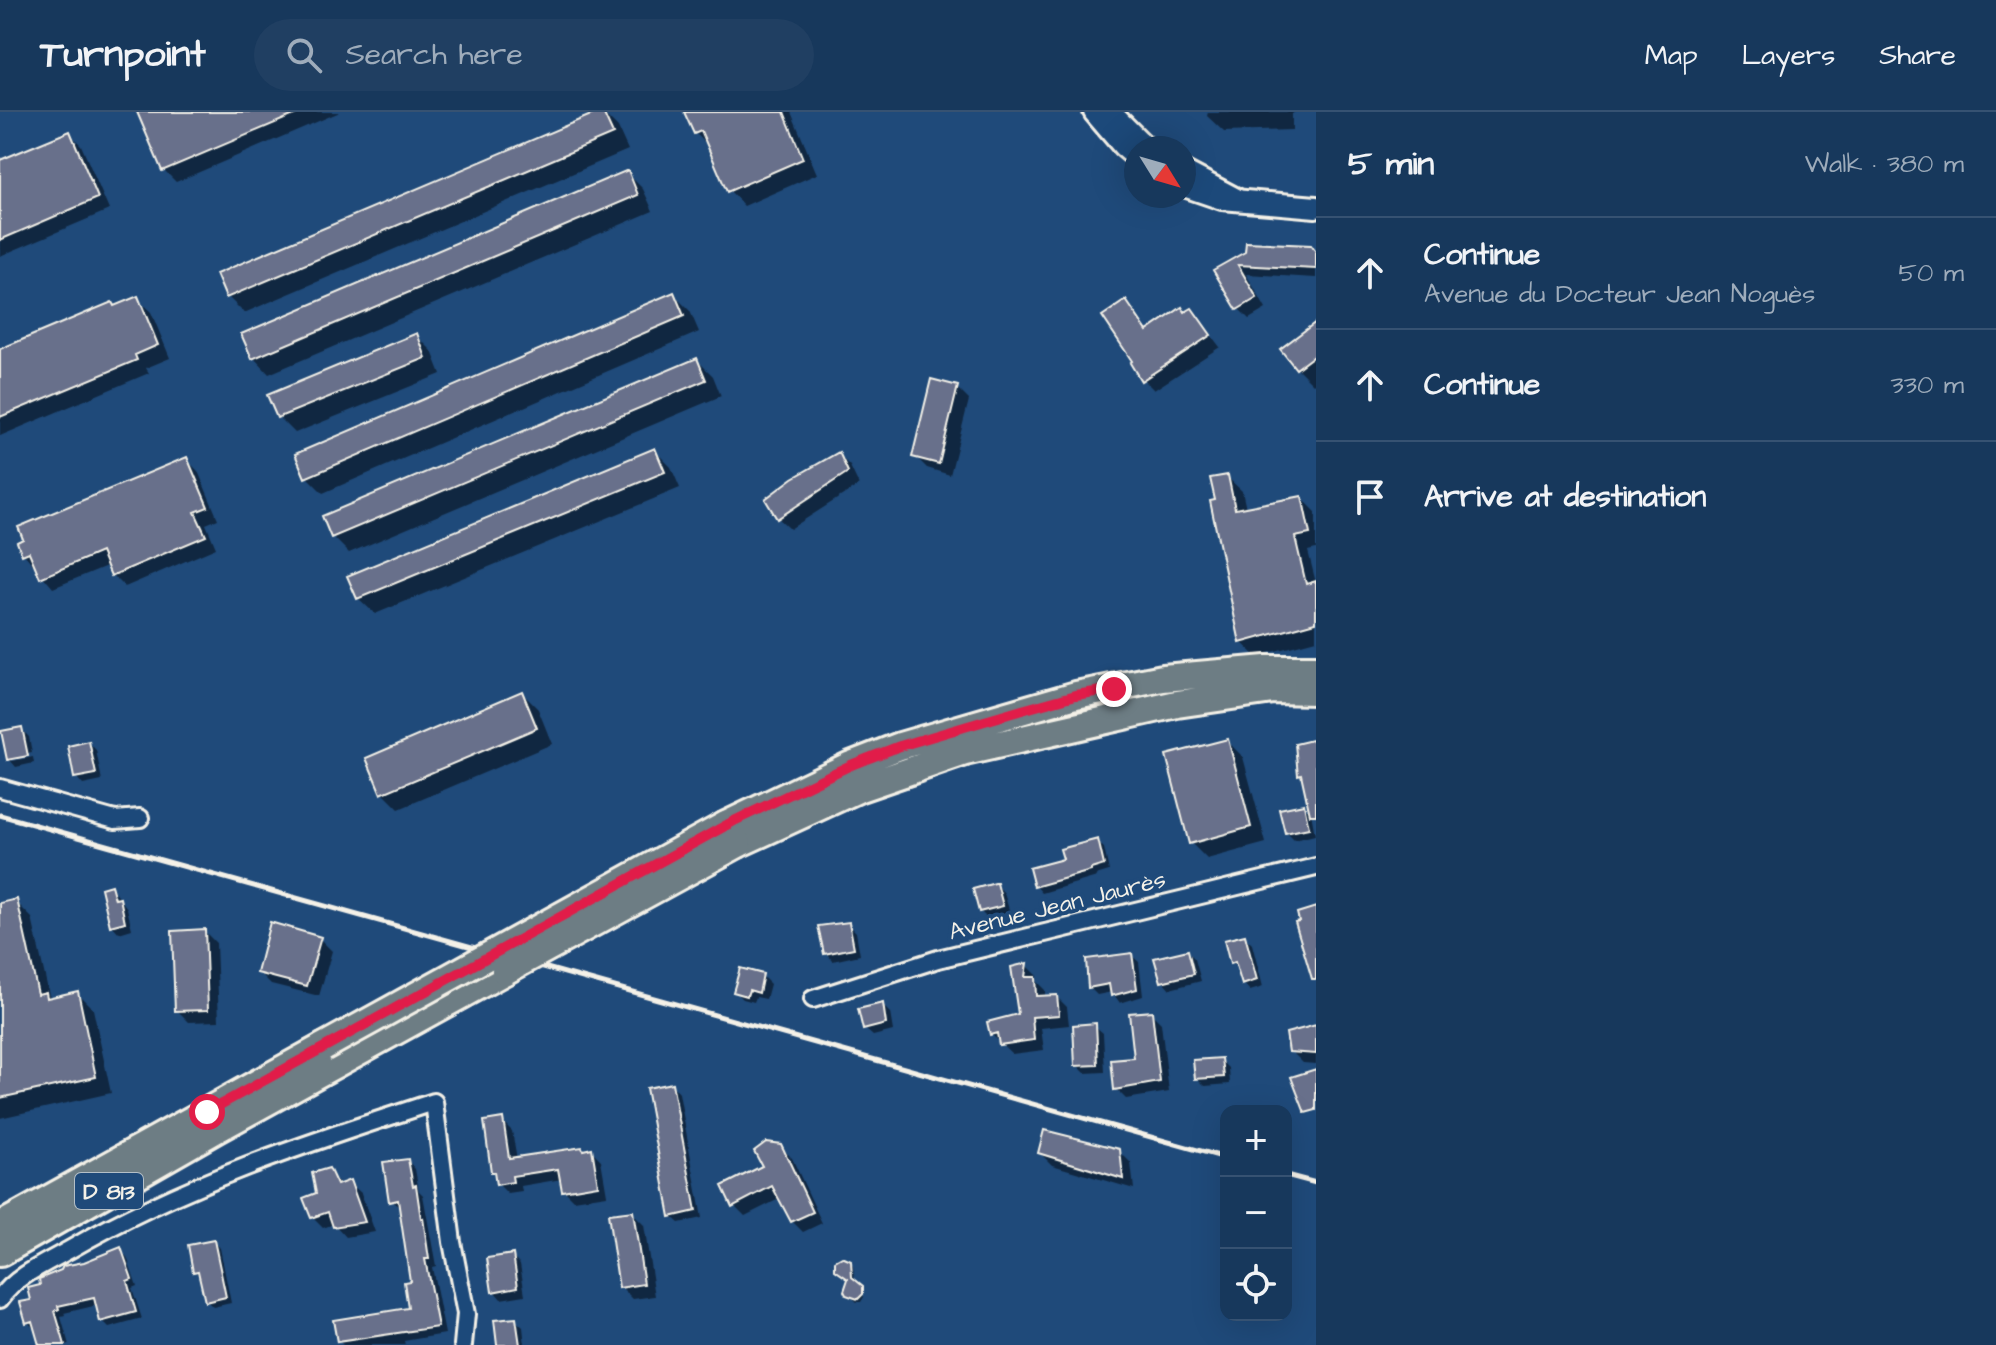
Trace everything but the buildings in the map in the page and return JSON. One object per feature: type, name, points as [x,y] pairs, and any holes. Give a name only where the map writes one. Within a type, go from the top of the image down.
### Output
[{"type":"main road","points":[[1266,669],[1272,661],[1283,656],[1316,650]]},
{"type":"main road","name":"D 813","points":[[0,1226],[505,971],[851,765],[900,746],[1076,695],[1163,678],[1266,669],[1316,669]]},
{"type":"main road","name":"D 813","points":[[0,1253],[323,1047],[732,835],[965,752],[1177,704],[1273,690],[1316,691]]},
{"type":"street","points":[[1094,112],[1124,147]]},
{"type":"street","points":[[1113,112],[1137,136]]},
{"type":"street","points":[[1196,175],[1246,202]]},
{"type":"street","points":[[1196,190],[1222,199],[1316,207]]},
{"type":"street","points":[[0,788],[115,820],[140,818]]},
{"type":"street","name":"Avenue Jean Jaurès","points":[[813,999],[938,959],[1316,867]]},
{"type":"street","points":[[0,1299],[19,1279],[85,1241],[182,1193],[250,1163],[434,1102],[452,1242],[466,1314],[463,1345]]},
{"type":"railway","points":[[0,815],[1220,1156]]},
{"type":"railway","points":[[1292,1177],[1316,1183]]},
{"type":"route","points":[[207,1112],[734,821],[851,765],[900,746],[1022,710],[1076,695],[1114,689]]}]
